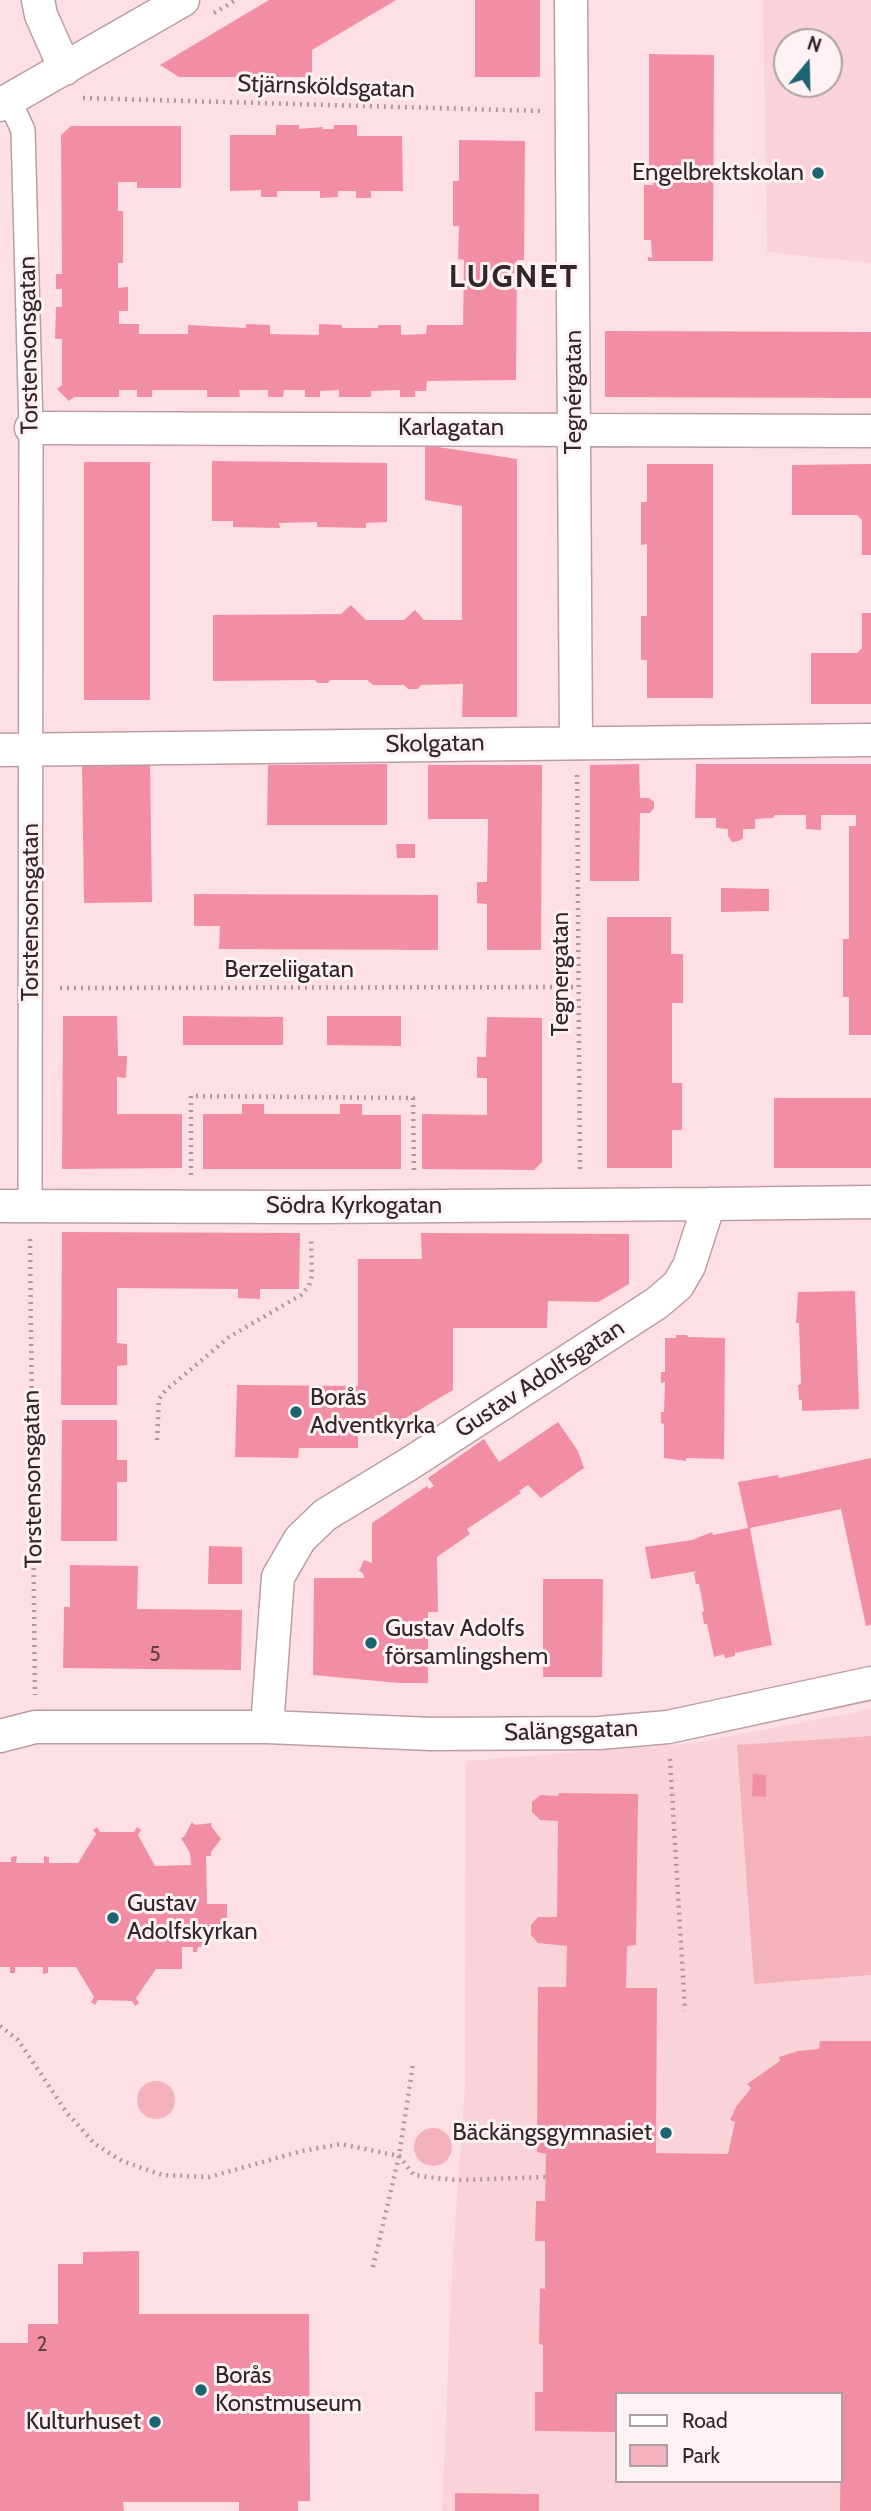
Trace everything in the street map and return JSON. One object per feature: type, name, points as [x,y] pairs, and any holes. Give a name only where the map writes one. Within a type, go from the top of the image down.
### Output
[{"type":"street","points":[[38,0],[41,15],[65,69]]},
{"type":"street","points":[[4,103],[183,0]]},
{"type":"street","name":"Tegnérgatan","points":[[571,0],[576,743]]},
{"type":"street","name":"Torstensonsgatan","points":[[4,103],[23,130],[31,428],[15,750],[32,988],[15,1206]]},
{"type":"street","name":"Karlagatan","points":[[31,428],[871,431]]},
{"type":"street","name":"Skolgatan","points":[[15,750],[871,740]]},
{"type":"street","points":[[709,1204],[871,1202]]},
{"type":"street","name":"Södra Kyrkogatan","points":[[15,1206],[709,1204]]},
{"type":"street","name":"Gustav Adolfsgatan","points":[[267,1727],[278,1577],[300,1539],[325,1515],[409,1464],[678,1285],[688,1266],[709,1204]]},
{"type":"street","name":"Salängsgatan","points":[[267,1727],[430,1734],[598,1733],[668,1727],[871,1684]]},
{"type":"street","points":[[0,1736],[35,1727],[267,1727]]},
{"type":"path","name":"Stjärnsköldsgatan","points":[[79,98],[572,112]]},
{"type":"path","name":"Tegnergatan","points":[[576,743],[580,1206]]},
{"type":"path","name":"Berzeliigatan","points":[[32,988],[578,987]]},
{"type":"path","points":[[191,1206],[191,1096],[413,1098],[415,1206]]},
{"type":"path","name":"Torstensonsgatan","points":[[15,1206],[35,1727]]},
{"type":"path","points":[[157,1440],[159,1399],[165,1391],[229,1337],[302,1295],[309,1286],[312,1275],[311,1207]]},
{"type":"path","points":[[668,1727],[685,2011]]},
{"type":"path","points":[[0,2026],[18,2040],[67,2113],[95,2144],[122,2161],[162,2175],[209,2177],[302,2151],[341,2144],[400,2156],[414,2175],[458,2180],[546,2177]]},
{"type":"path","points":[[373,2267],[400,2156],[413,2064]]},
{"type":"shaded area","name":"Engelbrektskolan","points":[[763,0],[871,0],[871,263],[767,252]]},
{"type":"shaded area","name":"Bäckängsgymnasiet","points":[[871,1709],[871,2511],[442,2511],[453,2252],[465,2086],[466,1761],[696,1743]]},
{"type":"green space","points":[[871,1736],[871,1975],[754,1984],[737,1745]]},
{"type":"green space","points":[[156,2081],[170,2086],[175,2100],[170,2114],[156,2119],[142,2114],[137,2100],[142,2086]]},
{"type":"green space","points":[[433,2128],[447,2133],[452,2147],[447,2161],[433,2166],[419,2161],[414,2147],[419,2133]]},
{"type":"building","points":[[269,0],[396,0],[312,50],[312,77],[179,77],[160,65]]},
{"type":"building","points":[[475,0],[540,0],[540,77],[475,77]]},
{"type":"building","points":[[649,54],[714,55],[713,261],[648,261],[648,257],[652,258],[651,240],[644,240],[644,185],[653,185],[653,167],[649,166]]},
{"type":"building","points":[[276,125],[299,125],[299,129],[334,129],[334,125],[357,125],[357,136],[402,136],[403,191],[371,191],[371,198],[356,198],[356,191],[338,191],[338,197],[320,198],[320,191],[277,191],[277,197],[261,197],[261,190],[230,191],[230,135],[276,135]]},
{"type":"building","points":[[71,126],[181,126],[181,188],[137,188],[137,182],[118,182],[118,211],[123,211],[123,263],[118,263],[118,288],[128,287],[128,311],[119,311],[119,324],[139,324],[139,334],[188,334],[188,325],[246,328],[246,324],[270,325],[270,334],[319,335],[319,324],[342,325],[342,328],[401,325],[401,335],[426,334],[427,325],[463,325],[464,260],[458,259],[459,226],[453,226],[453,181],[459,181],[459,140],[525,141],[524,260],[517,260],[516,380],[427,381],[426,391],[415,391],[415,397],[400,397],[400,390],[371,391],[371,397],[339,397],[339,390],[320,391],[320,397],[305,397],[305,390],[284,390],[283,397],[268,397],[268,390],[239,390],[240,397],[207,397],[207,390],[152,390],[152,397],[137,397],[137,390],[119,390],[119,397],[74,397],[69,401],[57,389],[62,385],[62,339],[55,339],[56,307],[62,307],[62,289],[56,289],[56,274],[62,274],[61,135]]},
{"type":"building","points":[[605,331],[871,332],[871,398],[605,397]]},
{"type":"building","points":[[425,445],[517,459],[517,717],[462,717],[463,684],[421,685],[418,689],[408,689],[404,685],[373,685],[367,680],[330,680],[328,683],[318,683],[315,680],[213,681],[213,615],[341,614],[351,605],[366,620],[404,620],[415,610],[424,620],[462,620],[462,506],[425,500]]},
{"type":"building","points":[[212,461],[387,463],[387,522],[366,523],[366,528],[317,527],[317,522],[279,523],[280,528],[233,527],[233,521],[212,521]]},
{"type":"building","points":[[84,462],[150,462],[150,700],[84,700]]},
{"type":"building","points":[[647,464],[713,464],[713,698],[647,698],[647,660],[641,660],[641,616],[647,616],[647,544],[641,545],[641,502],[647,502]]},
{"type":"building","points":[[871,464],[871,555],[862,555],[862,520],[857,515],[792,515],[792,465]]},
{"type":"building","points":[[862,613],[871,613],[871,704],[811,704],[811,653],[857,653],[862,648]]},
{"type":"building","points":[[82,764],[150,764],[152,902],[84,903]]},
{"type":"building","points":[[387,764],[387,825],[267,825],[268,765]]},
{"type":"building","points":[[639,764],[640,798],[649,798],[654,802],[654,808],[650,813],[640,813],[639,881],[590,881],[590,765]]},
{"type":"building","points":[[696,764],[871,764],[871,1035],[849,1035],[849,997],[843,997],[843,939],[849,939],[849,826],[856,826],[856,815],[821,815],[821,830],[806,829],[806,815],[775,815],[773,818],[755,819],[755,829],[743,829],[743,838],[732,842],[728,829],[716,828],[716,818],[695,818]]},
{"type":"building","points":[[428,765],[542,765],[541,950],[487,950],[487,904],[477,903],[477,882],[487,882],[488,819],[428,819]]},
{"type":"building","points":[[396,844],[415,844],[415,858],[397,858]]},
{"type":"building","points":[[721,888],[769,889],[769,911],[721,912]]},
{"type":"building","points":[[194,894],[438,895],[438,950],[219,949],[220,926],[194,926]]},
{"type":"building","points":[[607,917],[671,917],[671,954],[683,954],[683,1003],[672,1003],[672,1083],[682,1083],[682,1130],[672,1130],[672,1168],[607,1168]]},
{"type":"building","points":[[63,1016],[117,1016],[118,1056],[127,1056],[126,1078],[117,1077],[117,1114],[182,1114],[182,1168],[62,1169]]},
{"type":"building","points":[[183,1016],[283,1017],[283,1045],[183,1045]]},
{"type":"building","points":[[327,1016],[401,1016],[401,1046],[327,1045]]},
{"type":"building","points":[[487,1017],[542,1018],[542,1162],[534,1170],[422,1169],[422,1114],[487,1115],[487,1078],[477,1078],[477,1057],[486,1057]]},
{"type":"building","points":[[774,1098],[871,1098],[871,1168],[774,1168]]},
{"type":"building","points":[[242,1104],[264,1104],[264,1114],[340,1114],[340,1104],[362,1104],[362,1115],[401,1115],[401,1169],[203,1169],[203,1114],[242,1114]]},
{"type":"building","points":[[62,1232],[300,1233],[299,1289],[260,1289],[260,1299],[238,1298],[238,1289],[117,1288],[117,1343],[127,1344],[127,1365],[117,1366],[117,1405],[61,1405]]},
{"type":"building","points":[[421,1233],[629,1234],[629,1284],[598,1302],[548,1301],[547,1328],[453,1328],[453,1390],[399,1422],[358,1422],[358,1448],[299,1448],[298,1458],[235,1457],[237,1385],[358,1386],[358,1259],[422,1259]]},
{"type":"building","points":[[855,1291],[859,1409],[802,1411],[798,1385],[801,1384],[799,1323],[796,1323],[798,1292]]},
{"type":"building","points":[[676,1335],[725,1338],[724,1459],[686,1458],[686,1461],[664,1458],[664,1424],[661,1423],[661,1412],[664,1412],[665,1382],[661,1383],[661,1372],[665,1372],[665,1338],[676,1338]]},
{"type":"building","points":[[62,1420],[117,1420],[117,1460],[127,1460],[127,1482],[117,1482],[117,1541],[61,1541]]},
{"type":"building","points":[[558,1422],[578,1451],[584,1468],[541,1498],[528,1485],[519,1491],[521,1493],[467,1529],[470,1534],[437,1557],[438,1612],[428,1612],[428,1683],[313,1675],[314,1578],[364,1578],[359,1571],[364,1560],[372,1563],[372,1523],[427,1486],[429,1489],[434,1486],[428,1478],[484,1439],[499,1462]]},
{"type":"building","points":[[871,1458],[871,1625],[866,1626],[841,1509],[750,1528],[772,1645],[735,1653],[735,1656],[725,1658],[724,1654],[714,1657],[707,1624],[704,1624],[699,1584],[696,1584],[694,1573],[697,1571],[651,1579],[645,1547],[692,1540],[712,1532],[713,1535],[748,1528],[738,1482],[778,1475],[779,1478]]},
{"type":"building","points":[[209,1546],[242,1547],[242,1584],[208,1584]]},
{"type":"building","points":[[70,1565],[138,1566],[137,1609],[242,1610],[241,1670],[63,1668],[64,1607],[70,1607]]},
{"type":"building","points":[[543,1579],[603,1579],[602,1677],[543,1677]]},
{"type":"building","points":[[753,1774],[766,1775],[766,1797],[752,1796]]},
{"type":"building","points":[[559,1793],[638,1794],[636,1945],[627,1946],[626,1988],[657,1988],[656,2153],[728,2154],[735,2122],[730,2120],[736,2107],[751,2088],[747,2084],[780,2061],[779,2057],[798,2051],[819,2049],[820,2041],[871,2041],[871,2511],[840,2511],[840,2483],[843,2483],[843,2392],[616,2392],[616,2432],[535,2431],[535,2392],[543,2392],[543,2345],[539,2344],[540,2288],[545,2289],[545,2241],[535,2241],[536,2201],[545,2201],[546,2154],[537,2152],[538,1987],[566,1987],[567,1946],[538,1943],[531,1935],[531,1925],[538,1917],[557,1917],[558,1821],[540,1820],[532,1812],[532,1802],[540,1795],[558,1796]]},
{"type":"building","name":"Gustav Adolfskyrkan","points":[[192,1822],[195,1825],[212,1823],[211,1826],[221,1839],[211,1856],[206,1856],[207,1904],[227,1904],[227,1931],[208,1931],[209,1946],[198,1947],[197,1952],[193,1952],[193,1947],[182,1947],[182,1969],[156,1969],[136,1998],[139,2003],[135,2006],[132,2001],[98,2000],[95,2005],[91,2002],[94,1997],[76,1967],[48,1967],[48,1973],[43,1974],[43,1967],[15,1967],[15,1973],[10,1973],[10,1967],[0,1967],[0,1862],[11,1862],[11,1857],[17,1856],[16,1863],[44,1863],[44,1856],[49,1857],[49,1863],[78,1863],[96,1834],[93,1830],[97,1827],[100,1832],[134,1832],[137,1827],[141,1830],[138,1835],[155,1866],[191,1865],[190,1853],[181,1838]]},
{"type":"building","name":"Kulturhuset","points":[[139,2251],[139,2314],[309,2314],[310,2501],[298,2501],[298,2511],[239,2511],[239,2502],[123,2502],[124,2511],[0,2511],[0,2343],[28,2343],[28,2324],[58,2324],[58,2264],[83,2264],[83,2252]]},
{"type":"building","points":[[455,2493],[539,2494],[539,2511],[455,2511]]},
{"type":"place","name":"Engelbrektskolan","points":[[818,173]]},
{"type":"place","name":"Borås Adventkyrka","points":[[296,1412]]},
{"type":"place","name":"Gustav Adolfs församlingshem","points":[[371,1643]]},
{"type":"place","name":"Gustav Adolfskyrkan","points":[[113,1918]]},
{"type":"place","name":"Bäckängsgymnasiet","points":[[666,2133]]},
{"type":"place","name":"Borås Konstmuseum","points":[[201,2390]]},
{"type":"place","name":"Kulturhuset","points":[[155,2422]]},
{"type":"district","name":"LUGNET","points":[[514,278]]}]
